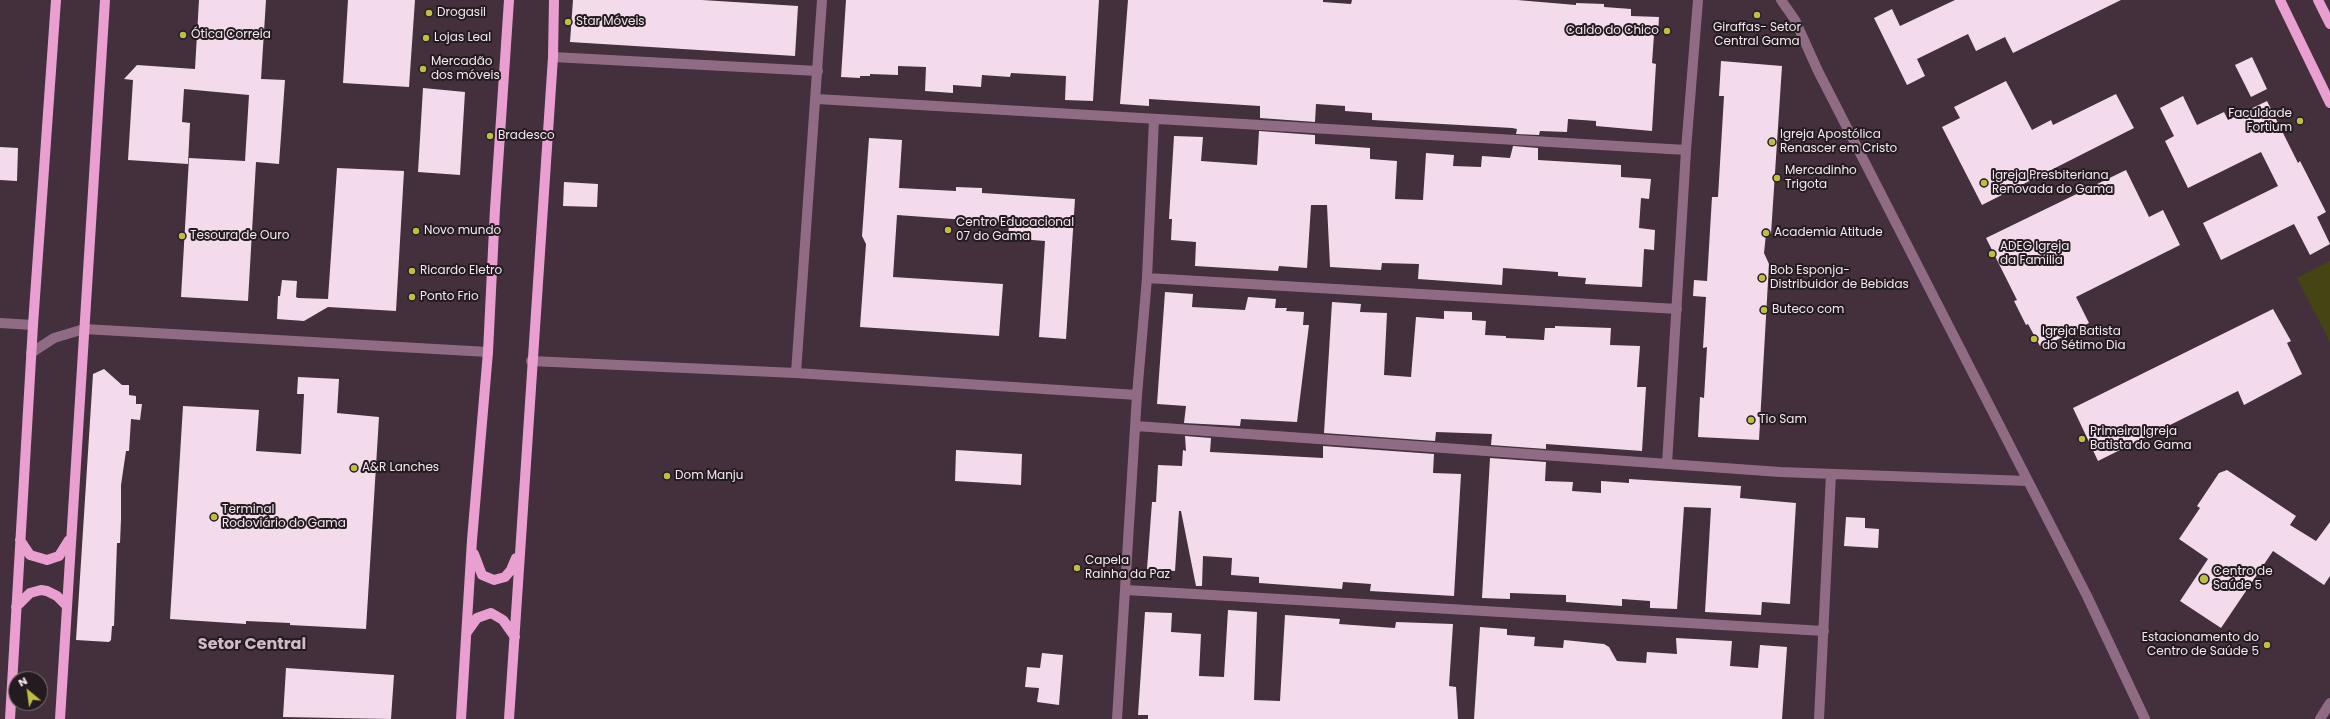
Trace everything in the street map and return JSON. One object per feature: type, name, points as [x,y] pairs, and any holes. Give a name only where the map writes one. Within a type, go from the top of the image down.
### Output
[{"type":"main road","points":[[10,719],[31,353],[56,0]]},
{"type":"main road","points":[[60,719],[70,538],[105,0]]},
{"type":"main road","points":[[461,719],[472,540],[488,352],[495,210],[509,0]]},
{"type":"main road","points":[[509,719],[531,361],[553,57],[554,0]]},
{"type":"main road","points":[[2280,0],[2330,103]]},
{"type":"main road","points":[[2318,0],[2330,24]]},
{"type":"main road","points":[[20,540],[30,555],[47,560],[58,556],[70,538]]},
{"type":"main road","points":[[472,540],[479,571],[482,575],[494,580],[505,577],[511,570],[520,541]]},
{"type":"main road","points":[[16,607],[30,594],[41,590],[57,596],[67,606]]},
{"type":"main road","points":[[466,635],[477,618],[490,613],[503,620],[515,637]]},
{"type":"street","points":[[796,373],[817,99],[822,0]]},
{"type":"street","points":[[1667,464],[1686,150],[1698,0]]},
{"type":"street","points":[[1781,0],[1795,20],[1818,71],[2087,596],[2145,719]]},
{"type":"street","points":[[553,57],[818,71]]},
{"type":"street","points":[[817,99],[1686,150]]},
{"type":"street","points":[[1117,719],[1137,396],[1147,278],[1154,119]]},
{"type":"street","points":[[1147,278],[1677,309]]},
{"type":"street","points":[[0,323],[33,325]]},
{"type":"street","points":[[31,353],[54,338],[84,329],[488,352]]},
{"type":"street","points":[[531,361],[796,373],[1137,396]]},
{"type":"street","points":[[1136,426],[1667,464],[1831,474],[2027,481]]},
{"type":"street","points":[[1819,719],[1831,474]]},
{"type":"street","points":[[1126,590],[1824,631]]},
{"type":"street","points":[[2320,719],[2330,703]]},
{"type":"shaded area","points":[[2330,261],[2330,342],[2297,278]]},
{"type":"building","points":[[199,0],[266,0],[261,79],[285,80],[279,164],[256,162],[248,301],[181,297],[189,158],[245,161],[249,95],[184,89],[182,122],[190,123],[188,164],[128,160],[133,80],[124,79],[137,65],[195,69]]},
{"type":"building","points":[[348,0],[415,0],[409,87],[343,83]]},
{"type":"building","points":[[573,0],[702,0],[798,6],[795,56],[570,42]]},
{"type":"building","points":[[846,0],[1099,0],[1093,101],[1065,100],[1066,76],[1011,73],[1010,77],[982,75],[981,87],[953,85],[953,93],[925,91],[926,67],[898,66],[898,75],[870,74],[870,76],[860,76],[860,78],[841,77]]},
{"type":"building","points":[[1128,0],[1323,0],[1323,2],[1351,4],[1352,0],[1517,0],[1576,5],[1576,3],[1604,4],[1604,7],[1631,9],[1631,16],[1659,17],[1658,35],[1654,35],[1652,63],[1656,64],[1652,131],[1596,126],[1596,121],[1568,119],[1567,132],[1540,131],[1539,135],[1516,134],[1517,129],[1512,128],[1372,120],[1372,113],[1345,111],[1345,106],[1316,104],[1315,122],[1260,118],[1260,106],[1149,99],[1149,106],[1120,104]]},
{"type":"building","points":[[1955,0],[2121,0],[2013,53],[2005,37],[1976,51],[1968,34],[1917,59],[1925,76],[1907,85],[1874,18],[1892,9],[1900,26]]},
{"type":"building","points":[[2252,57],[2267,89],[2251,97],[2235,65]]},
{"type":"building","points":[[1721,61],[1782,66],[1771,234],[1766,234],[1764,253],[1769,264],[1759,440],[1698,437],[1700,397],[1704,398],[1707,347],[1703,348],[1706,297],[1693,296],[1694,280],[1707,281],[1712,197],[1718,197],[1724,96],[1719,96]]},
{"type":"building","points":[[2006,81],[2032,130],[2051,120],[2053,125],[2116,94],[2134,128],[1982,205],[1942,127],[1960,118],[1954,107]]},
{"type":"building","points":[[423,88],[465,92],[460,175],[418,172]]},
{"type":"building","points":[[2183,96],[2197,125],[2224,112],[2228,120],[2267,101],[2298,163],[2300,161],[2326,212],[2317,217],[2330,244],[2310,255],[2294,224],[2221,260],[2203,223],[2278,186],[2261,152],[2188,188],[2165,141],[2174,136],[2160,108]]},
{"type":"building","points":[[1259,131],[1315,135],[1315,144],[1370,148],[1370,159],[1397,161],[1395,199],[1423,200],[1426,153],[1454,155],[1453,166],[1481,167],[1482,156],[1510,158],[1513,146],[1538,148],[1538,160],[1621,165],[1621,177],[1651,179],[1649,199],[1641,198],[1639,228],[1655,230],[1654,250],[1644,249],[1642,287],[1585,284],[1586,278],[1558,276],[1558,272],[1503,268],[1502,285],[1418,279],[1419,264],[1382,263],[1381,270],[1330,267],[1327,205],[1311,205],[1307,268],[1279,266],[1278,271],[1195,266],[1196,242],[1171,240],[1172,219],[1169,219],[1174,136],[1203,137],[1201,161],[1257,165]]},
{"type":"building","points":[[869,138],[902,140],[899,188],[956,191],[956,187],[982,188],[982,193],[1075,199],[1066,339],[1039,337],[1045,241],[1008,238],[1009,223],[897,215],[893,277],[1003,284],[999,336],[860,327],[866,244],[862,236]]},
{"type":"building","points":[[0,147],[18,148],[17,181],[0,180]]},
{"type":"building","points":[[337,168],[404,171],[396,311],[328,307],[304,321],[277,319],[278,296],[280,296],[282,280],[297,281],[296,297],[298,298],[328,299]]},
{"type":"building","points":[[2126,170],[2149,217],[2163,210],[2180,245],[2076,297],[2089,323],[2045,346],[2044,344],[2040,346],[2028,324],[2026,325],[2014,301],[2017,300],[1986,238]]},
{"type":"building","points":[[564,182],[598,184],[597,207],[563,206]]},
{"type":"building","points":[[1165,292],[1193,294],[1192,307],[1245,310],[1248,297],[1276,299],[1275,308],[1287,308],[1286,311],[1304,312],[1303,325],[1309,325],[1297,422],[1241,419],[1240,426],[1184,423],[1186,406],[1157,404]]},
{"type":"building","points":[[1332,302],[1361,304],[1360,312],[1387,313],[1384,375],[1411,377],[1416,317],[1444,319],[1444,311],[1472,312],[1472,320],[1486,321],[1485,335],[1506,336],[1506,338],[1544,340],[1545,328],[1555,328],[1555,326],[1611,328],[1610,345],[1640,346],[1637,387],[1646,387],[1642,451],[1546,444],[1546,449],[1491,445],[1492,434],[1436,432],[1435,441],[1324,433]]},
{"type":"building","points":[[2273,309],[2291,341],[2287,343],[2302,374],[2244,405],[2238,391],[2098,461],[2073,408]]},
{"type":"building","points":[[104,369],[122,385],[129,385],[129,395],[136,396],[136,404],[142,404],[140,420],[131,419],[129,451],[126,451],[121,485],[120,543],[117,543],[114,626],[112,626],[111,640],[109,642],[76,640],[93,374]]},
{"type":"building","points":[[298,377],[339,379],[337,413],[379,417],[366,629],[290,625],[290,623],[246,621],[246,624],[170,619],[183,406],[259,410],[256,451],[301,454],[304,394],[297,394]]},
{"type":"building","points":[[1185,436],[1211,438],[1210,452],[1323,458],[1323,446],[1434,454],[1433,473],[1461,474],[1454,596],[1370,591],[1371,584],[1343,582],[1342,589],[1259,583],[1259,577],[1231,575],[1232,558],[1203,556],[1202,586],[1196,586],[1181,511],[1179,511],[1175,571],[1147,569],[1152,502],[1156,502],[1158,465],[1182,466],[1183,450],[1186,451]]},
{"type":"building","points":[[956,450],[1022,454],[1021,485],[955,481]]},
{"type":"building","points":[[1490,458],[1546,462],[1545,481],[1573,482],[1572,491],[1601,493],[1601,481],[1629,483],[1629,479],[1741,486],[1740,498],[1796,503],[1790,604],[1762,602],[1761,615],[1705,612],[1711,508],[1684,507],[1677,609],[1650,608],[1650,601],[1622,599],[1622,606],[1566,602],[1566,595],[1510,593],[1510,599],[1482,598]]},
{"type":"building","points":[[2227,470],[2296,516],[2290,525],[2316,541],[2330,522],[2330,576],[2324,585],[2273,551],[2221,628],[2180,601],[2208,559],[2179,539],[2200,508],[2197,506],[2219,473]]},
{"type":"building","points":[[1846,517],[1865,518],[1865,528],[1879,529],[1878,548],[1844,546]]},
{"type":"building","points":[[1228,610],[1257,612],[1254,700],[1280,701],[1285,615],[1340,619],[1339,624],[1395,628],[1396,622],[1453,624],[1449,686],[1456,687],[1458,719],[1148,719],[1148,715],[1138,715],[1145,612],[1172,613],[1171,632],[1201,634],[1199,676],[1224,677]]},
{"type":"building","points":[[1480,627],[1507,629],[1507,635],[1535,637],[1534,646],[1563,648],[1564,640],[1604,644],[1609,647],[1617,661],[1646,663],[1647,652],[1677,654],[1676,638],[1732,641],[1730,666],[1758,668],[1760,645],[1787,647],[1782,719],[1474,719]]},
{"type":"building","points":[[1042,653],[1063,655],[1059,705],[1037,702],[1039,688],[1025,687],[1027,667],[1040,668]]},
{"type":"building","points":[[286,668],[394,675],[391,719],[283,717]]},
{"type":"place","name":"Drogasil","points":[[429,13]]},
{"type":"place","name":"Giraffas- Setor Central Gama","points":[[1757,15]]},
{"type":"place","name":"Star Móveis","points":[[568,22]]},
{"type":"place","name":"Caldo do Chico","points":[[1667,31]]},
{"type":"place","name":"Ótica Correia","points":[[183,35]]},
{"type":"place","name":"Lojas Leal","points":[[426,38]]},
{"type":"place","name":"Mercadão dos móveis","points":[[423,69]]},
{"type":"place","name":"Faculdade Fortium","points":[[2300,121]]},
{"type":"place","name":"Bradesco","points":[[490,136]]},
{"type":"place","name":"Igreja Apostólica Renascer em Cristo","points":[[1772,142]]},
{"type":"place","name":"Mercadinho Trigota","points":[[1777,178]]},
{"type":"place","name":"Igreja Presbiteriana Renovada do Gama","points":[[1984,183]]},
{"type":"place","name":"Centro Educacional 07 do Gama","points":[[948,230]]},
{"type":"place","name":"Novo mundo","points":[[416,231]]},
{"type":"place","name":"Academia Atitude","points":[[1766,233]]},
{"type":"place","name":"Tesoura de Ouro","points":[[182,236]]},
{"type":"place","name":"ADEG Igreja da Familia","points":[[1992,254]]},
{"type":"place","name":"Ricardo Eletro","points":[[412,271]]},
{"type":"place","name":"Bob Esponja- Distribuidor de Bebidas","points":[[1762,278]]},
{"type":"place","name":"Ponto Frio","points":[[412,297]]},
{"type":"place","name":"Buteco com","points":[[1764,310]]},
{"type":"place","name":"Igreja Batista do Sétimo Dia","points":[[2034,339]]},
{"type":"place","name":"Tio Sam","points":[[1751,420]]},
{"type":"place","name":"Primeira Igreja Batista do Gama","points":[[2082,439]]},
{"type":"place","name":"A&R Lanches","points":[[354,468]]},
{"type":"place","name":"Dom Manju","points":[[667,476]]},
{"type":"place","name":"Terminal Rodoviário do Gama","points":[[214,517]]},
{"type":"place","name":"Capela Rainha da Paz","points":[[1077,568]]},
{"type":"place","name":"Centro de Saúde 5","points":[[2204,579]]},
{"type":"place","name":"Estacionamento do Centro de Saúde 5","points":[[2267,645]]},
{"type":"district","name":"Setor Central","points":[[252,645]]}]
